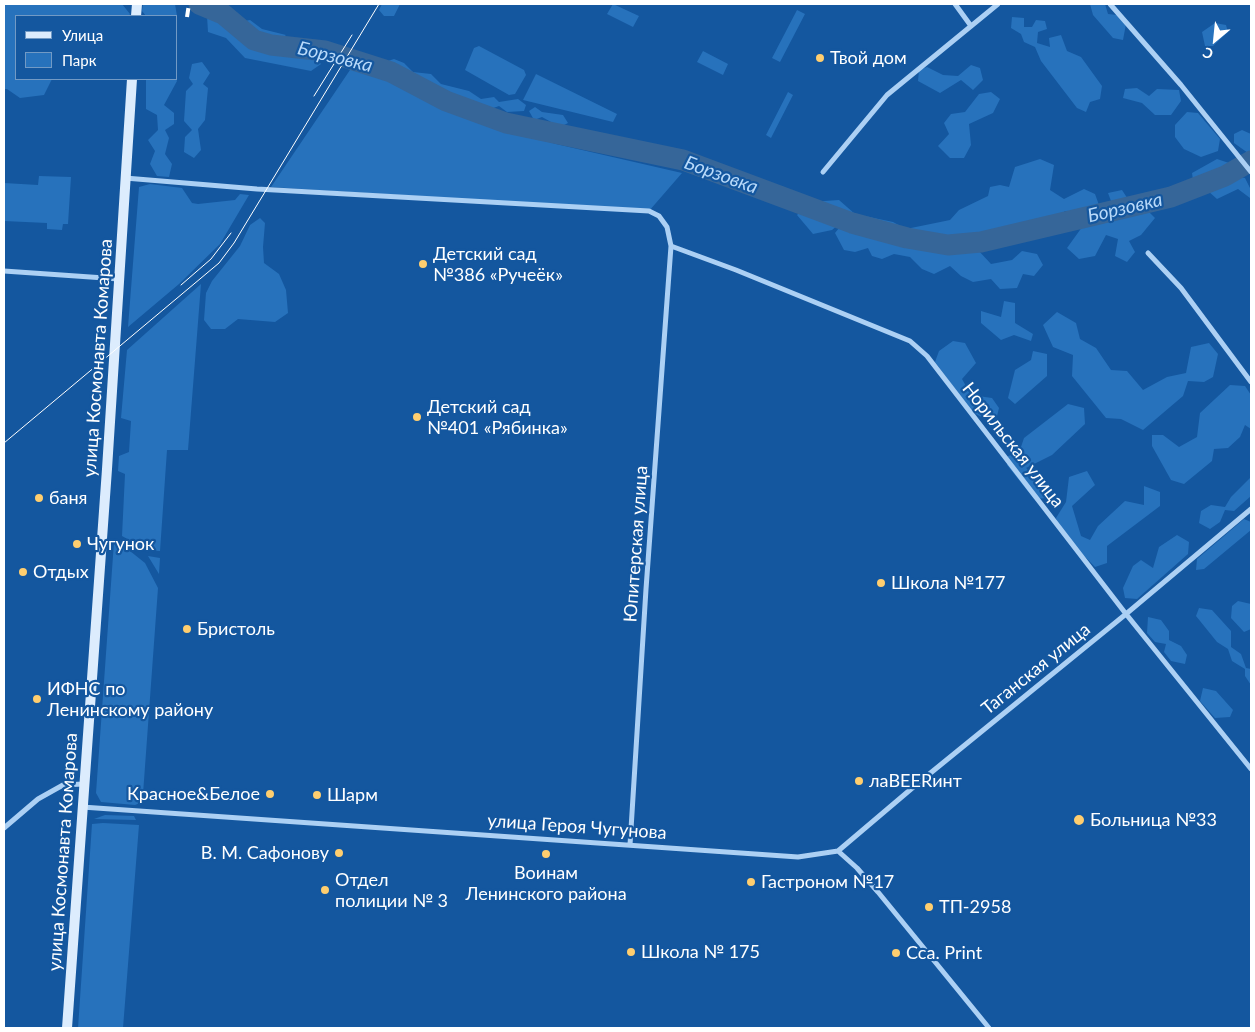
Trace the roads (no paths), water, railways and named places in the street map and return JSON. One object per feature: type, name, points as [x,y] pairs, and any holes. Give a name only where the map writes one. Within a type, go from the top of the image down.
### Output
[{"type":"street","points":[[955,4],[971,26]]},
{"type":"street","points":[[823,172],[887,95],[998,4]]},
{"type":"street","points":[[1110,4],[1251,172]]},
{"type":"street","name":"улица Космонавта Комарова","points":[[67,1028],[132,80]]},
{"type":"street","points":[[125,178],[257,189],[649,211],[659,216],[666,226],[671,246]]},
{"type":"street","name":"Норильская улица","points":[[671,246],[736,270],[910,341],[927,356],[1126,614],[1251,769]]},
{"type":"street","name":"Юпитерская улица","points":[[630,844],[671,246]]},
{"type":"street","points":[[1148,253],[1181,288],[1251,382]]},
{"type":"street","points":[[4,272],[119,279]]},
{"type":"street","name":"Таганская улица","points":[[838,851],[1251,509]]},
{"type":"street","points":[[4,828],[38,799],[63,785],[83,784]]},
{"type":"street","name":"улица Героя Чугунова","points":[[82,807],[798,857],[838,851]]},
{"type":"street","points":[[838,851],[868,880],[990,1028]]},
{"type":"waterway","name":"Борзовка","points":[[199,4],[223,14],[254,40],[271,45],[325,51],[391,72],[446,101],[506,123],[683,160],[852,223],[907,238],[948,245],[981,242],[1171,197],[1225,176],[1251,161]]},
{"type":"tram line","points":[[4,443],[219,263],[234,243],[379,4]]},
{"type":"tram line","points":[[314,96],[352,35]]},
{"type":"tram line","points":[[181,285],[211,259],[231,233]]},
{"type":"railway","points":[[187,17],[189,4]]},
{"type":"place","name":"Твой дом","points":[[820,58]]},
{"type":"place","name":"Детский сад №386 «Ручеёк»","points":[[423,264]]},
{"type":"place","name":"Детский сад №401 «Рябинка»","points":[[417,417]]},
{"type":"place","name":"баня","points":[[39,498]]},
{"type":"place","name":"Чугунок","points":[[77,544]]},
{"type":"place","name":"Отдых","points":[[23,572]]},
{"type":"place","name":"Школа №177","points":[[881,583]]},
{"type":"place","name":"Бристоль","points":[[187,629]]},
{"type":"place","name":"ИФНС по Ленинскому району","points":[[37,699]]},
{"type":"place","name":"лаBEERинт","points":[[859,781]]},
{"type":"place","name":"Красное&Белое","points":[[270,794]]},
{"type":"place","name":"Шарм","points":[[317,795]]},
{"type":"place","name":"Больница №33","points":[[1079,820]]},
{"type":"place","name":"В. М. Сафонову","points":[[339,853]]},
{"type":"place","name":"Воинам Ленинского района","points":[[546,854]]},
{"type":"place","name":"Гастроном №17","points":[[751,882]]},
{"type":"place","name":"Отдел полиции № 3","points":[[325,890]]},
{"type":"place","name":"ТП-2958","points":[[929,907]]},
{"type":"place","name":"Школа № 175","points":[[631,952]]},
{"type":"place","name":"Cca. Print","points":[[896,953]]}]
